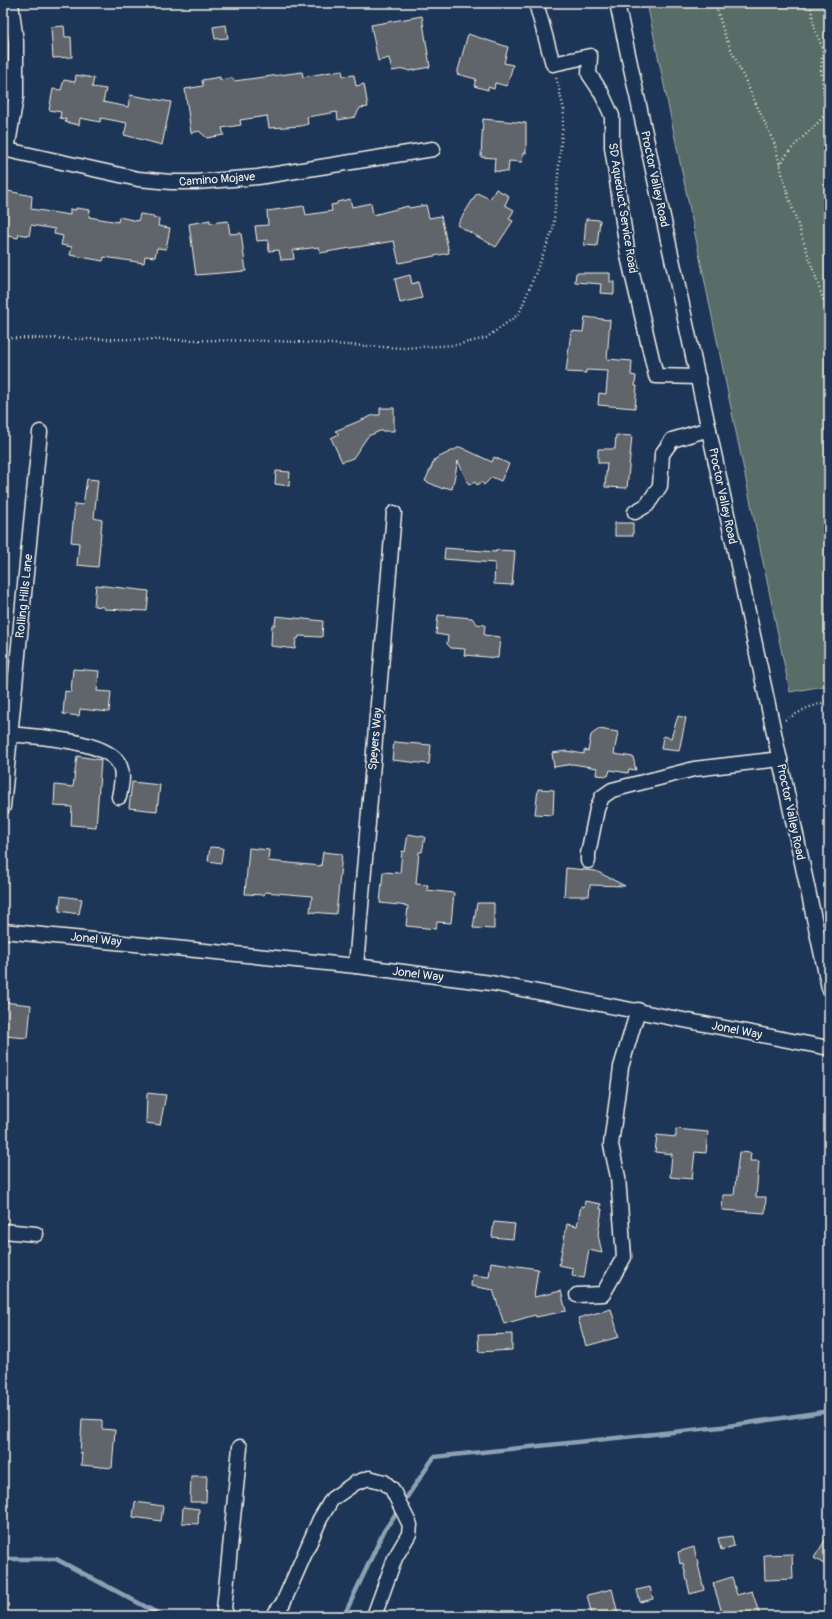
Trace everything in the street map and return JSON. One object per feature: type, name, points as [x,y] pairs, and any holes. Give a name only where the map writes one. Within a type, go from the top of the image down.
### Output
[{"type":"street","points":[[5,150],[16,97],[16,42],[11,3]]},
{"type":"street","points":[[536,3],[553,64]]},
{"type":"street","name":"Proctor Valley Road","points":[[617,3],[829,988]]},
{"type":"street","name":"SD Aqueduct Service Road","points":[[553,64],[590,56],[590,74],[601,92],[612,116],[612,147],[628,256],[656,376],[698,377]]},
{"type":"street","name":"Camino Mojave","points":[[5,150],[138,178],[171,182],[196,182],[258,177],[433,148]]},
{"type":"street","points":[[635,512],[647,505],[660,486],[662,454],[672,440],[709,430]]},
{"type":"street","name":"Rolling Hills Lane","points":[[3,807],[10,734],[9,675],[40,432]]},
{"type":"street","name":"Speyers Way","points":[[356,966],[394,513]]},
{"type":"street","points":[[10,734],[91,746],[104,751],[116,759],[121,767],[122,778],[119,797]]},
{"type":"street","points":[[588,861],[597,809],[602,797],[612,790],[694,769],[780,759]]},
{"type":"street","name":"Jonel Way","points":[[3,930],[356,966],[491,983],[638,1010],[829,1048]]},
{"type":"street","points":[[577,1295],[603,1294],[624,1257],[618,1177],[611,1145],[621,1067],[638,1010]]},
{"type":"street","points":[[3,1231],[36,1234]]},
{"type":"street","points":[[227,1616],[224,1609],[240,1447]]},
{"type":"street","points":[[273,1616],[283,1602],[320,1519],[332,1499],[356,1483],[369,1478],[384,1482],[392,1490],[409,1519],[409,1534],[396,1558],[374,1616]]},
{"type":"path","points":[[715,3],[725,36],[775,145],[786,189],[829,317]]},
{"type":"path","points":[[780,165],[788,151],[801,138],[816,127],[826,113],[821,69],[823,49],[815,30],[810,3]]},
{"type":"path","points":[[3,338],[277,341],[402,348],[456,346],[486,338],[519,314],[553,230],[564,110],[553,64]]},
{"type":"path","points":[[773,727],[807,708],[829,701]]},
{"type":"green space","points":[[647,3],[829,3],[829,685],[790,692]]},
{"type":"building","points":[[422,16],[430,67],[409,71],[404,69],[392,71],[389,58],[378,61],[371,25]]},
{"type":"building","points":[[226,25],[228,38],[215,39],[213,27]]},
{"type":"building","points":[[64,26],[65,37],[71,37],[72,57],[53,58],[51,27]]},
{"type":"building","points":[[468,34],[508,47],[504,63],[513,65],[507,86],[495,83],[494,89],[488,87],[488,90],[474,86],[476,79],[457,74]]},
{"type":"building","points":[[342,70],[343,76],[354,75],[356,86],[364,84],[368,107],[360,108],[355,117],[338,120],[337,112],[307,117],[308,124],[301,126],[269,128],[267,116],[240,120],[241,125],[222,128],[224,135],[207,138],[199,131],[191,133],[185,89],[203,86],[202,80],[220,77],[220,80],[233,78],[234,81],[302,72],[303,77]]},
{"type":"building","points":[[76,75],[94,78],[92,87],[106,89],[103,102],[128,107],[130,95],[171,102],[162,145],[124,135],[127,123],[101,118],[100,122],[80,118],[79,125],[65,122],[66,119],[60,118],[61,112],[49,110],[53,89],[61,90],[64,80],[75,82]]},
{"type":"building","points":[[483,119],[526,123],[526,153],[523,153],[522,162],[509,161],[508,172],[494,171],[495,158],[481,157]]},
{"type":"building","points":[[496,189],[509,196],[505,205],[514,210],[509,219],[513,221],[496,247],[457,225],[477,193],[490,199]]},
{"type":"building","points":[[3,190],[32,196],[31,209],[70,215],[70,209],[76,210],[76,208],[90,210],[89,217],[118,222],[119,217],[138,221],[140,214],[154,216],[153,218],[159,219],[158,226],[170,228],[166,249],[157,248],[155,257],[145,256],[144,263],[104,257],[103,261],[70,255],[72,247],[61,245],[63,236],[54,234],[55,229],[31,225],[29,236],[19,234],[18,238],[3,235]]},
{"type":"building","points":[[350,199],[352,207],[371,203],[373,215],[408,206],[409,208],[426,205],[429,218],[441,216],[449,253],[399,263],[394,241],[320,253],[319,247],[295,250],[293,251],[294,259],[281,260],[279,250],[269,251],[268,240],[257,241],[255,226],[268,225],[267,211],[304,206],[306,215],[332,211],[331,205]]},
{"type":"building","points":[[586,219],[600,220],[597,246],[584,245]]},
{"type":"building","points":[[210,220],[210,223],[228,221],[230,234],[241,233],[246,271],[196,275],[189,224]]},
{"type":"building","points":[[576,273],[610,273],[610,282],[614,282],[614,294],[600,293],[601,284],[575,282]]},
{"type":"building","points":[[410,275],[412,284],[418,282],[422,298],[400,303],[395,279]]},
{"type":"building","points":[[585,317],[610,320],[607,359],[632,361],[631,375],[636,376],[635,386],[637,386],[635,408],[598,405],[599,393],[606,394],[608,371],[586,370],[586,373],[566,372],[571,331],[583,332]]},
{"type":"building","points":[[380,408],[394,408],[394,431],[380,431],[368,436],[353,458],[342,462],[331,438],[339,434],[335,431],[374,415],[380,415]]},
{"type":"building","points":[[616,435],[632,436],[627,488],[605,487],[607,463],[598,463],[598,449],[615,449]]},
{"type":"building","points":[[460,447],[492,462],[494,457],[509,464],[501,481],[492,477],[484,485],[481,482],[477,485],[475,482],[469,485],[458,461],[452,489],[444,487],[443,489],[425,481],[435,459]]},
{"type":"building","points":[[276,471],[290,472],[289,486],[275,484]]},
{"type":"building","points":[[87,479],[98,480],[94,518],[102,520],[98,567],[77,565],[79,543],[71,542],[75,504],[83,505]]},
{"type":"building","points":[[615,523],[633,523],[633,536],[615,536]]},
{"type":"building","points":[[445,548],[496,552],[496,550],[515,551],[512,585],[494,584],[495,563],[444,559]]},
{"type":"building","points":[[96,585],[149,591],[147,611],[104,609],[104,607],[94,606]]},
{"type":"building","points":[[438,615],[472,618],[477,624],[485,625],[484,635],[500,637],[498,658],[464,655],[465,649],[451,648],[447,644],[448,636],[436,634]]},
{"type":"building","points":[[276,616],[323,621],[322,637],[299,636],[298,639],[296,639],[295,649],[271,646],[272,625],[275,625]]},
{"type":"building","points":[[73,669],[99,671],[97,691],[111,692],[109,712],[80,709],[79,716],[63,714],[65,691],[71,692]]},
{"type":"building","points":[[678,716],[686,718],[679,751],[661,749],[663,736],[671,738]]},
{"type":"building","points":[[599,729],[618,732],[614,754],[633,757],[636,770],[629,769],[628,773],[610,770],[608,776],[596,775],[597,768],[573,764],[554,767],[552,753],[566,751],[584,754],[584,750],[588,751],[591,735]]},
{"type":"building","points":[[394,742],[431,745],[429,764],[392,760]]},
{"type":"building","points":[[77,756],[101,760],[96,827],[71,825],[72,807],[54,806],[55,785],[73,787]]},
{"type":"building","points":[[132,782],[160,785],[157,811],[129,808]]},
{"type":"building","points":[[538,789],[554,790],[553,815],[535,814]]},
{"type":"building","points":[[408,834],[425,837],[422,852],[419,852],[416,884],[428,885],[427,890],[454,893],[451,923],[437,922],[436,929],[406,926],[408,906],[380,903],[383,872],[400,873],[402,851],[405,852]]},
{"type":"building","points":[[210,847],[223,848],[221,863],[208,861]]},
{"type":"building","points":[[249,848],[269,850],[268,861],[321,866],[323,852],[342,854],[336,914],[310,912],[312,896],[265,892],[264,895],[245,894]]},
{"type":"building","points":[[566,868],[596,871],[625,886],[590,885],[589,896],[564,896]]},
{"type":"building","points":[[61,896],[82,899],[79,914],[59,911]]},
{"type":"building","points":[[477,903],[494,903],[494,929],[473,928]]},
{"type":"building","points":[[3,1002],[31,1005],[28,1038],[3,1036]]},
{"type":"building","points":[[147,1093],[166,1095],[160,1125],[146,1123]]},
{"type":"building","points":[[676,1129],[708,1132],[706,1153],[695,1152],[692,1179],[670,1177],[672,1154],[655,1152],[657,1135],[676,1137]]},
{"type":"building","points":[[739,1152],[751,1153],[750,1161],[759,1161],[756,1197],[766,1197],[765,1213],[722,1210],[723,1195],[734,1195]]},
{"type":"building","points":[[585,1201],[601,1204],[600,1209],[602,1209],[598,1235],[602,1253],[589,1250],[584,1278],[572,1276],[573,1268],[559,1265],[567,1224],[577,1226],[581,1206],[584,1207]]},
{"type":"building","points":[[494,1222],[515,1224],[513,1239],[492,1237]]},
{"type":"building","points":[[491,1262],[538,1269],[534,1297],[561,1291],[566,1311],[536,1317],[535,1315],[504,1324],[493,1290],[471,1286],[472,1275],[489,1277]]},
{"type":"building","points":[[611,1309],[619,1337],[586,1346],[578,1318]]},
{"type":"building","points":[[512,1334],[512,1350],[479,1352],[478,1335]]},
{"type":"building","points":[[82,1419],[102,1420],[102,1429],[115,1430],[112,1468],[81,1465],[82,1453],[80,1453]]},
{"type":"building","points":[[191,1476],[207,1476],[206,1502],[190,1502]]},
{"type":"building","points":[[135,1502],[163,1506],[161,1521],[133,1517]]},
{"type":"building","points":[[183,1507],[199,1509],[198,1524],[182,1523]]},
{"type":"building","points":[[829,1534],[829,1567],[814,1558]]},
{"type":"building","points":[[732,1536],[734,1546],[721,1550],[718,1538]]},
{"type":"building","points":[[694,1547],[704,1590],[690,1594],[683,1563],[680,1564],[678,1552]]},
{"type":"building","points":[[792,1554],[793,1579],[765,1580],[764,1555]]},
{"type":"building","points":[[732,1577],[737,1595],[752,1591],[760,1616],[723,1616],[713,1583]]},
{"type":"building","points":[[650,1587],[653,1599],[640,1602],[637,1590]]},
{"type":"building","points":[[612,1589],[618,1614],[592,1616],[587,1595]]},
{"type":"waterway","points":[[344,1616],[384,1531],[434,1457],[721,1427],[829,1411]]},
{"type":"waterway","points":[[3,1559],[56,1559],[163,1616]]}]
